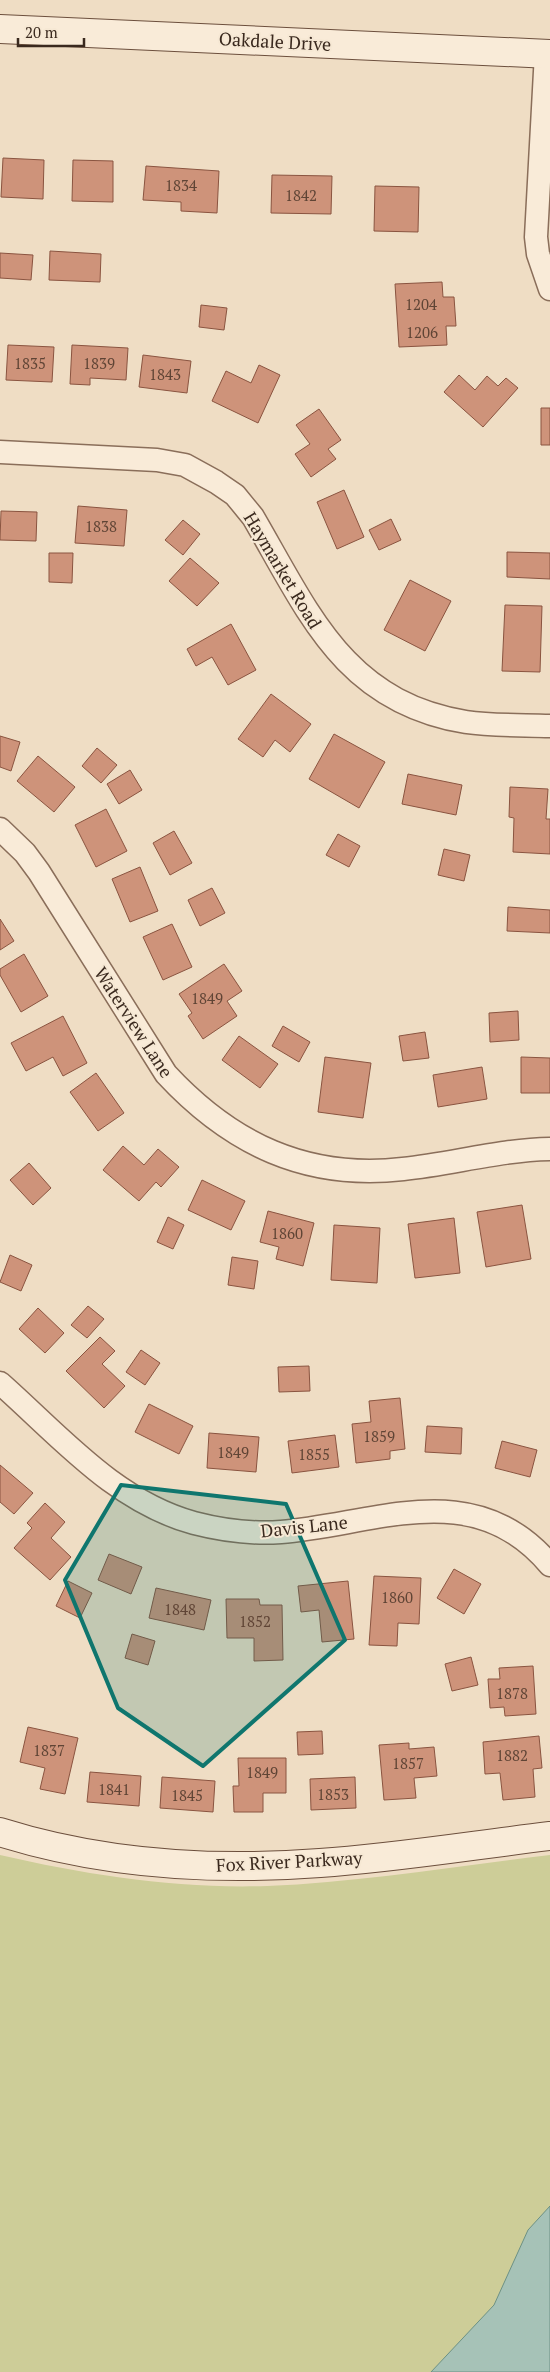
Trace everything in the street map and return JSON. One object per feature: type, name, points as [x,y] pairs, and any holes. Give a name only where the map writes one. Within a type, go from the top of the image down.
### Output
[{"type":"street","name":"Oakdale Drive","points":[[0,29],[548,54]]},
{"type":"street","points":[[548,54],[536,237],[538,254],[550,290]]},
{"type":"street","name":"Haymarket Road","points":[[0,452],[157,460],[185,465],[216,482],[242,502],[253,517],[328,642],[356,672],[384,693],[432,714],[467,722],[550,726]]},
{"type":"street","name":"Waterview Lane","points":[[0,829],[25,853],[39,872],[166,1074],[190,1100],[238,1135],[280,1156],[298,1162],[354,1171],[402,1169],[499,1154],[550,1149]]},
{"type":"street","name":"Davis Lane","points":[[0,1383],[102,1476],[137,1500],[158,1510],[195,1523],[236,1530],[280,1532],[426,1510],[454,1511],[487,1520],[520,1536],[537,1549],[550,1565]]},
{"type":"street","name":"Fox River Parkway","points":[[0,1832],[91,1853],[165,1863],[245,1867],[321,1863],[550,1836]]},
{"type":"highlighted area","points":[[121,1485],[286,1504],[345,1640],[203,1766],[118,1708],[65,1580]]},
{"type":"green space","points":[[0,1855],[66,1869],[166,1883],[267,1886],[338,1881],[550,1855],[550,2372],[0,2372]]},
{"type":"shaded area","points":[[550,2206],[550,2372],[431,2372],[494,2305],[528,2230]]},
{"type":"building","points":[[3,158],[44,160],[43,199],[1,197]]},
{"type":"building","points":[[73,160],[113,161],[113,202],[72,201]]},
{"type":"building","points":[[146,166],[219,171],[217,213],[181,211],[181,202],[143,200]]},
{"type":"building","points":[[272,175],[332,176],[331,214],[271,213]]},
{"type":"building","points":[[375,186],[419,187],[418,232],[374,231]]},
{"type":"building","points":[[50,251],[101,254],[100,282],[49,280]]},
{"type":"building","points":[[0,253],[33,255],[31,280],[0,278]]},
{"type":"building","points":[[442,282],[443,297],[454,297],[456,326],[446,326],[447,345],[399,347],[395,284]]},
{"type":"building","points":[[201,305],[227,308],[224,330],[199,327]]},
{"type":"building","points":[[8,345],[54,347],[52,382],[6,380]]},
{"type":"building","points":[[72,345],[128,348],[126,380],[90,378],[90,385],[70,384]]},
{"type":"building","points":[[143,355],[191,361],[187,393],[139,387]]},
{"type":"building","points":[[259,365],[280,375],[258,423],[212,401],[226,371],[251,383]]},
{"type":"building","points":[[459,375],[475,390],[487,376],[498,386],[506,378],[518,388],[483,427],[444,392]]},
{"type":"building","points":[[541,408],[550,408],[550,445],[541,445]]},
{"type":"building","points":[[319,409],[341,440],[328,449],[336,459],[311,477],[295,454],[310,444],[296,425]]},
{"type":"building","points":[[344,490],[364,537],[337,549],[317,502]]},
{"type":"building","points":[[78,506],[127,510],[124,546],[75,543]]},
{"type":"building","points":[[1,511],[37,512],[36,541],[0,540]]},
{"type":"building","points":[[391,519],[401,540],[379,550],[369,530]]},
{"type":"building","points":[[183,520],[200,534],[183,555],[165,540]]},
{"type":"building","points":[[507,552],[550,553],[550,579],[507,577]]},
{"type":"building","points":[[49,553],[73,553],[72,583],[49,582]]},
{"type":"building","points":[[190,558],[219,583],[197,606],[169,581]]},
{"type":"building","points":[[410,580],[451,601],[425,651],[384,630]]},
{"type":"building","points":[[505,605],[542,606],[540,672],[502,671]]},
{"type":"building","points":[[231,624],[256,670],[228,685],[212,657],[196,666],[187,649]]},
{"type":"building","points":[[271,694],[311,724],[290,752],[275,740],[263,757],[238,739]]},
{"type":"building","points":[[334,734],[385,762],[359,808],[309,779]]},
{"type":"building","points":[[0,736],[20,742],[11,771],[0,767]]},
{"type":"building","points":[[97,748],[117,765],[101,783],[82,766]]},
{"type":"building","points":[[38,756],[75,787],[54,812],[17,781]]},
{"type":"building","points":[[130,770],[142,790],[119,804],[107,784]]},
{"type":"building","points":[[408,774],[462,785],[456,815],[402,804]]},
{"type":"building","points":[[510,787],[548,789],[546,819],[550,819],[550,854],[513,852],[514,818],[509,817]]},
{"type":"building","points":[[106,809],[127,851],[96,867],[75,825]]},
{"type":"building","points":[[174,831],[192,863],[170,875],[153,843]]},
{"type":"building","points":[[338,834],[360,846],[349,867],[326,855]]},
{"type":"building","points":[[444,849],[470,855],[464,881],[438,875]]},
{"type":"building","points":[[140,867],[158,911],[130,922],[112,879]]},
{"type":"building","points":[[212,888],[225,913],[200,926],[188,900]]},
{"type":"building","points":[[508,907],[550,910],[550,933],[507,931]]},
{"type":"building","points":[[0,919],[14,941],[0,950]]},
{"type":"building","points":[[172,924],[192,967],[163,980],[143,937]]},
{"type":"building","points":[[24,954],[48,996],[21,1012],[0,975],[0,969]]},
{"type":"building","points":[[224,964],[242,991],[227,1001],[237,1016],[203,1039],[188,1016],[192,1013],[179,994]]},
{"type":"building","points":[[518,1011],[519,1040],[490,1042],[489,1013]]},
{"type":"building","points":[[63,1016],[87,1063],[63,1076],[53,1057],[26,1071],[11,1043]]},
{"type":"building","points":[[283,1026],[310,1042],[299,1062],[272,1046]]},
{"type":"building","points":[[425,1032],[429,1058],[403,1061],[399,1036]]},
{"type":"building","points":[[239,1036],[278,1064],[260,1088],[222,1060]]},
{"type":"building","points":[[325,1057],[371,1063],[363,1118],[318,1112]]},
{"type":"building","points":[[521,1057],[550,1058],[550,1093],[521,1093]]},
{"type":"building","points":[[482,1067],[487,1099],[438,1107],[433,1075]]},
{"type":"building","points":[[96,1073],[124,1113],[98,1131],[70,1092]]},
{"type":"building","points":[[123,1146],[144,1165],[158,1149],[179,1167],[161,1187],[156,1182],[139,1201],[103,1170]]},
{"type":"building","points":[[29,1163],[51,1188],[33,1205],[10,1180]]},
{"type":"building","points":[[202,1180],[245,1201],[231,1230],[188,1210]]},
{"type":"building","points":[[522,1205],[531,1259],[486,1267],[477,1212]]},
{"type":"building","points":[[268,1211],[314,1223],[303,1266],[276,1259],[279,1247],[260,1242]]},
{"type":"building","points":[[168,1217],[184,1225],[173,1249],[157,1242]]},
{"type":"building","points":[[454,1218],[460,1273],[415,1278],[408,1224]]},
{"type":"building","points":[[334,1225],[380,1228],[377,1283],[331,1280]]},
{"type":"building","points":[[10,1255],[32,1265],[21,1291],[0,1282]]},
{"type":"building","points":[[232,1257],[258,1261],[254,1289],[228,1285]]},
{"type":"building","points":[[88,1306],[104,1319],[87,1338],[71,1325]]},
{"type":"building","points":[[38,1308],[64,1333],[45,1353],[19,1329]]},
{"type":"building","points":[[100,1337],[115,1351],[102,1364],[125,1386],[104,1408],[66,1371]]},
{"type":"building","points":[[141,1350],[160,1363],[145,1385],[126,1372]]},
{"type":"building","points":[[309,1366],[310,1391],[279,1392],[278,1367]]},
{"type":"building","points":[[400,1398],[405,1449],[390,1451],[390,1459],[356,1463],[352,1424],[371,1422],[369,1401]]},
{"type":"building","points":[[149,1404],[193,1426],[179,1454],[135,1432]]},
{"type":"building","points":[[427,1426],[462,1428],[461,1454],[425,1452]]},
{"type":"building","points":[[209,1433],[259,1437],[256,1472],[207,1468]]},
{"type":"building","points":[[335,1435],[339,1467],[292,1473],[288,1441]]},
{"type":"building","points":[[502,1441],[537,1450],[530,1477],[495,1468]]},
{"type":"building","points":[[0,1465],[33,1493],[14,1514],[0,1502]]},
{"type":"building","points":[[45,1503],[65,1522],[51,1538],[71,1557],[50,1580],[14,1548],[32,1528],[27,1523]]},
{"type":"building","points":[[109,1554],[142,1567],[131,1594],[98,1580]]},
{"type":"building","points":[[454,1569],[481,1584],[464,1614],[437,1598]]},
{"type":"building","points":[[374,1576],[421,1578],[419,1624],[398,1623],[397,1646],[369,1645]]},
{"type":"building","points":[[68,1581],[92,1593],[80,1618],[56,1606]]},
{"type":"building","points":[[348,1581],[354,1639],[322,1642],[319,1610],[301,1612],[298,1586]]},
{"type":"building","points":[[156,1588],[211,1600],[204,1630],[149,1618]]},
{"type":"building","points":[[226,1599],[259,1599],[260,1605],[282,1605],[283,1660],[254,1661],[254,1638],[227,1638]]},
{"type":"building","points":[[132,1634],[155,1641],[148,1665],[125,1658]]},
{"type":"building","points":[[471,1657],[478,1685],[452,1691],[445,1664]]},
{"type":"building","points":[[533,1666],[536,1714],[505,1716],[504,1707],[490,1708],[488,1679],[500,1679],[499,1668]]},
{"type":"building","points":[[28,1727],[78,1738],[65,1794],[40,1789],[45,1768],[20,1762]]},
{"type":"building","points":[[322,1731],[323,1754],[298,1755],[297,1732]]},
{"type":"building","points":[[539,1736],[542,1768],[533,1769],[535,1797],[503,1800],[500,1773],[485,1774],[483,1742]]},
{"type":"building","points":[[409,1743],[409,1749],[434,1747],[437,1776],[414,1778],[416,1798],[384,1800],[379,1745]]},
{"type":"building","points":[[238,1758],[286,1758],[286,1793],[263,1793],[263,1812],[234,1812],[233,1786],[239,1786]]},
{"type":"building","points":[[90,1772],[141,1776],[139,1806],[87,1802]]},
{"type":"building","points":[[162,1777],[215,1781],[213,1812],[160,1808]]},
{"type":"building","points":[[355,1777],[356,1808],[311,1810],[310,1779]]}]
